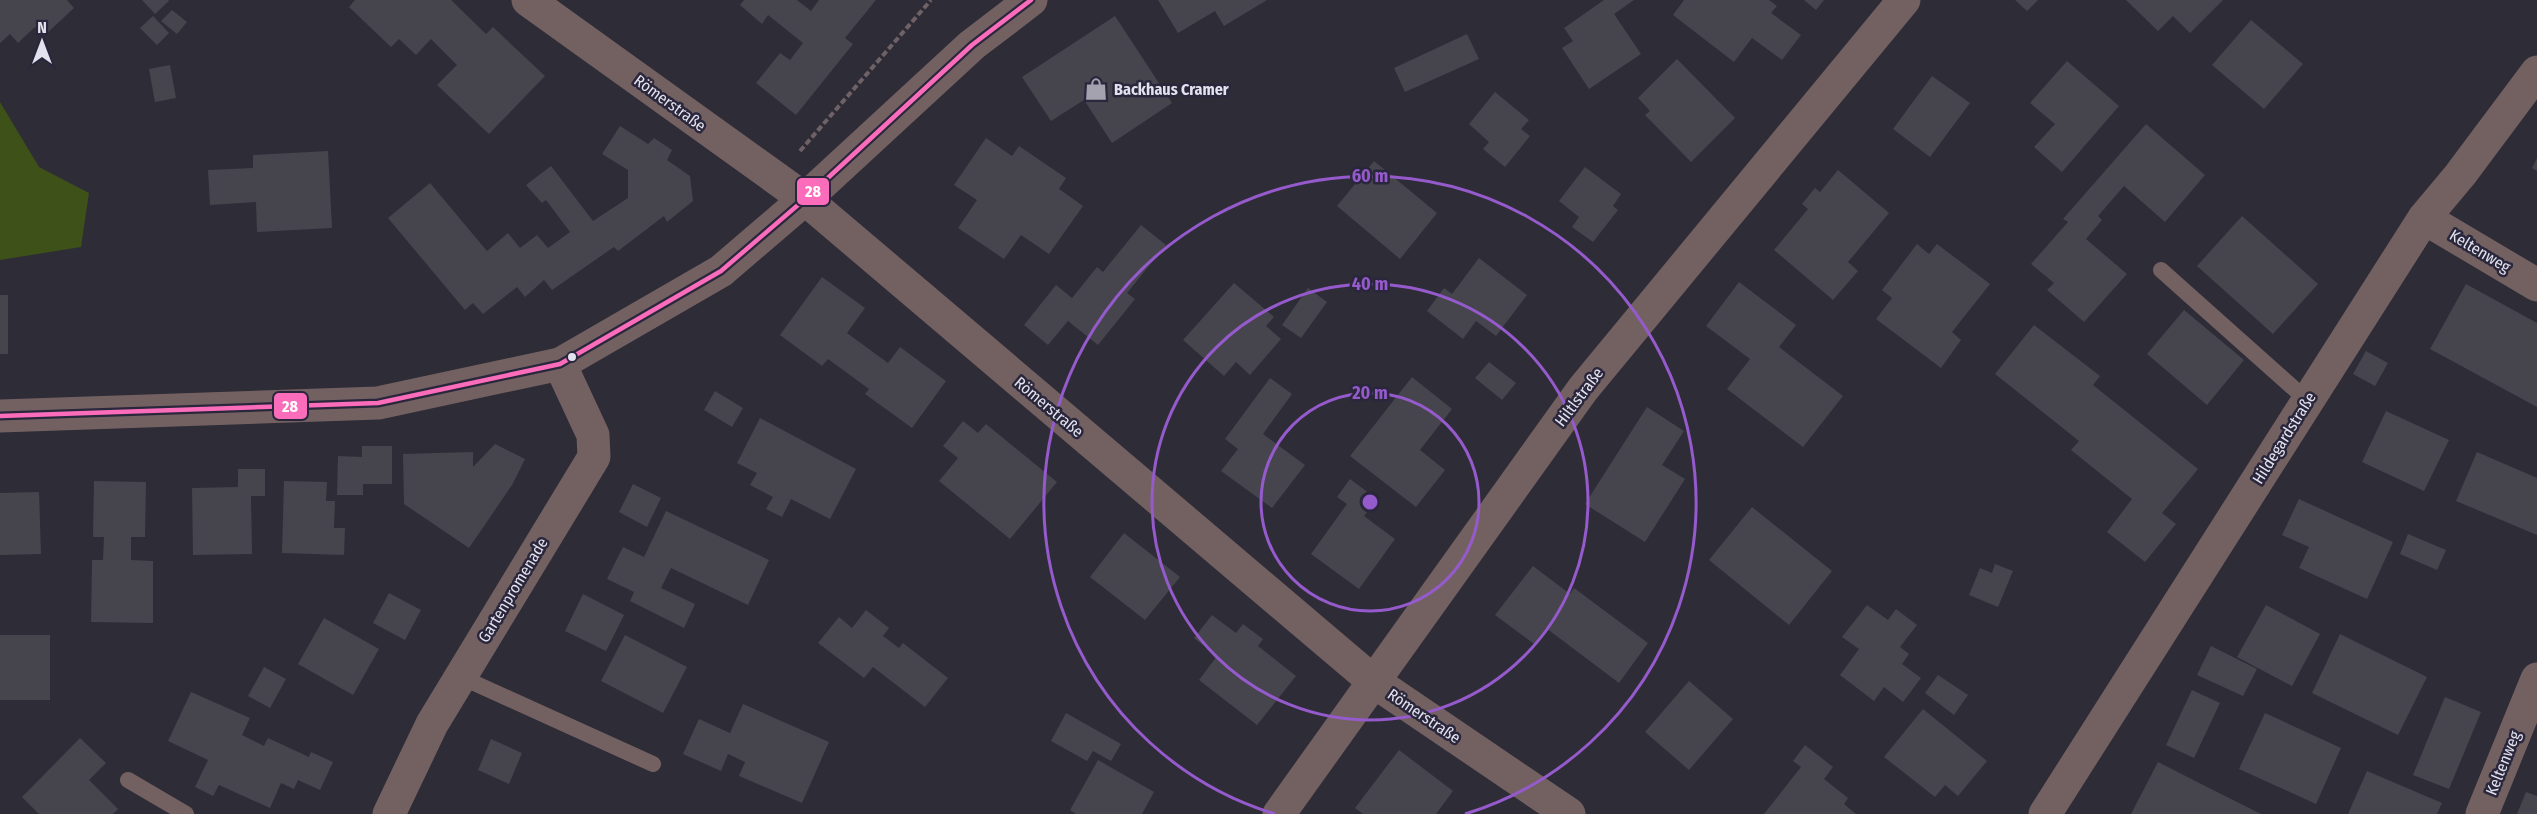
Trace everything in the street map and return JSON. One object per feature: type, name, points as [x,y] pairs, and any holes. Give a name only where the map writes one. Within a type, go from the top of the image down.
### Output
[{"type":"street","name":"Römerstraße","points":[[528,0],[805,199],[1373,681],[1569,814]]},
{"type":"street","points":[[0,416],[378,403],[560,364],[722,271],[805,199],[972,45],[1031,0]]},
{"type":"street","name":"Hiltlstraße","points":[[1279,814],[1583,389],[1904,0]]},
{"type":"street","name":"Hildegardstraße","points":[[2045,814],[2424,218],[2460,175],[2537,72]]},
{"type":"street","name":"Keltenweg","points":[[2424,218],[2537,285]]},
{"type":"street","name":"Gartenpromenade","points":[[389,814],[432,724],[594,457],[593,435],[560,364]]},
{"type":"street","name":"Keltenweg","points":[[2482,814],[2537,680]]},
{"type":"lane","points":[[2161,270],[2307,401]]},
{"type":"lane","points":[[461,676],[653,764]]},
{"type":"lane","points":[[128,780],[186,814]]},
{"type":"path","points":[[773,177],[811,141],[931,0]]},
{"type":"green space","points":[[0,102],[39,167],[89,193],[81,247],[0,260]]},
{"type":"building","points":[[0,0],[67,0],[74,8],[44,36],[35,27],[18,43],[10,34],[0,43]]},
{"type":"building","points":[[142,0],[168,0],[169,1],[155,14]]},
{"type":"building","points":[[355,0],[451,0],[486,34],[493,27],[545,76],[489,134],[437,85],[457,65],[431,39],[416,55],[399,39],[391,47],[349,7]]},
{"type":"building","points":[[744,0],[797,0],[811,11],[819,0],[876,0],[845,38],[853,44],[796,115],[756,83],[780,53],[790,60],[803,43],[768,15],[762,24],[740,5]]},
{"type":"building","points":[[1158,0],[1267,0],[1224,26],[1215,11],[1178,33]]},
{"type":"building","points":[[1604,0],[1634,0],[1614,14],[1641,54],[1589,89],[1562,48],[1573,41],[1564,28]]},
{"type":"building","points":[[1684,0],[1769,0],[1777,6],[1771,13],[1801,35],[1782,60],[1752,38],[1734,62],[1673,15]]},
{"type":"building","points":[[1804,0],[1824,0],[1816,10]]},
{"type":"building","points":[[2015,0],[2038,0],[2027,11]]},
{"type":"building","points":[[2126,0],[2223,0],[2190,33],[2173,16],[2158,31]]},
{"type":"building","points":[[172,10],[187,22],[177,34],[161,21]]},
{"type":"building","points":[[153,16],[169,33],[157,45],[140,28]]},
{"type":"building","name":"Backhaus Cramer","points":[[1115,16],[1172,103],[1112,143],[1084,100],[1051,121],[1022,77]]},
{"type":"building","points":[[2251,20],[2303,64],[2264,109],[2212,65]]},
{"type":"building","points":[[1467,34],[1479,59],[1405,92],[1394,68]]},
{"type":"building","points":[[1677,59],[1735,118],[1691,162],[1645,115],[1650,111],[1638,98]]},
{"type":"building","points":[[2067,61],[2119,106],[2062,172],[2034,147],[2055,124],[2030,103]]},
{"type":"building","points":[[170,65],[176,98],[155,102],[149,69]]},
{"type":"building","points":[[1932,76],[1970,103],[1930,157],[1893,129]]},
{"type":"building","points":[[1495,92],[1529,120],[1521,129],[1530,136],[1505,167],[1483,149],[1489,142],[1469,124]]},
{"type":"building","points":[[2146,124],[2205,175],[2165,222],[2124,186],[2098,216],[2102,220],[2086,239],[2127,274],[2084,322],[2047,290],[2054,283],[2031,264],[2068,222],[2063,219]]},
{"type":"building","points":[[620,126],[648,144],[654,138],[672,150],[667,160],[690,176],[693,201],[667,222],[664,216],[618,251],[614,247],[552,290],[544,280],[525,297],[517,287],[483,314],[473,303],[465,310],[388,218],[430,183],[487,251],[508,233],[520,248],[537,235],[548,248],[570,232],[546,200],[542,203],[526,185],[551,166],[593,221],[628,198],[628,170],[602,154]]},
{"type":"building","points":[[986,138],[1012,156],[1019,146],[1066,178],[1059,189],[1083,206],[1049,254],[1021,235],[1004,259],[958,228],[977,200],[954,185]]},
{"type":"building","points":[[328,151],[332,228],[257,232],[256,202],[210,205],[208,170],[253,168],[253,155]]},
{"type":"building","points":[[2537,158],[2537,171],[2532,168]]},
{"type":"building","points":[[1374,161],[1437,213],[1400,259],[1337,206]]},
{"type":"building","points":[[1585,167],[1621,194],[1613,206],[1618,210],[1593,242],[1572,227],[1579,217],[1559,201]]},
{"type":"building","points":[[1838,170],[1889,213],[1848,262],[1858,271],[1833,300],[1774,250],[1808,209],[1802,204],[1815,188],[1820,192]]},
{"type":"building","points":[[2242,216],[2318,284],[2273,334],[2197,266]]},
{"type":"building","points":[[1141,225],[1166,245],[1127,293],[1135,299],[1098,345],[1068,321],[1048,345],[1024,325],[1056,285],[1072,298],[1097,267],[1103,272]]},
{"type":"building","points":[[1917,244],[1929,254],[1937,244],[1990,284],[1952,332],[1961,340],[1941,368],[1876,319],[1892,298],[1882,290]]},
{"type":"building","points":[[1479,258],[1527,295],[1496,336],[1476,321],[1463,339],[1427,311],[1444,288],[1452,294]]},
{"type":"building","points":[[822,277],[865,308],[847,333],[888,363],[900,347],[946,381],[912,428],[865,394],[869,389],[828,359],[822,366],[780,335]]},
{"type":"building","points":[[1739,282],[1796,325],[1779,347],[1843,396],[1803,447],[1727,389],[1750,359],[1706,326]]},
{"type":"building","points":[[1234,283],[1274,317],[1266,326],[1281,339],[1250,375],[1236,362],[1224,376],[1183,340]]},
{"type":"building","points":[[2466,284],[2537,323],[2537,407],[2430,349]]},
{"type":"building","points":[[1308,288],[1327,302],[1301,338],[1282,325]]},
{"type":"building","points":[[0,295],[8,295],[8,354],[0,354]]},
{"type":"building","points":[[2184,310],[2244,360],[2207,405],[2147,354]]},
{"type":"building","points":[[2034,325],[2100,376],[2093,385],[2198,469],[2162,513],[2176,524],[2145,562],[2107,532],[2132,499],[2071,450],[2079,441],[1995,374]]},
{"type":"building","points":[[2366,351],[2388,363],[2375,386],[2353,374]]},
{"type":"building","points":[[1489,362],[1516,383],[1502,400],[1475,378]]},
{"type":"building","points":[[1412,377],[1452,409],[1420,450],[1445,470],[1416,507],[1350,456]]},
{"type":"building","points":[[1270,378],[1292,394],[1263,434],[1305,465],[1272,508],[1221,471],[1238,449],[1225,439]]},
{"type":"building","points":[[715,391],[743,408],[732,427],[704,410]]},
{"type":"building","points":[[1647,407],[1684,431],[1662,465],[1685,479],[1645,542],[1585,504]]},
{"type":"building","points":[[2386,411],[2449,440],[2424,491],[2362,462]]},
{"type":"building","points":[[760,418],[856,469],[830,519],[791,499],[782,517],[766,509],[773,497],[750,485],[757,473],[737,463]]},
{"type":"building","points":[[963,421],[978,433],[986,424],[1057,482],[1010,539],[939,481],[958,458],[943,446]]},
{"type":"building","points":[[495,444],[525,459],[512,485],[469,548],[404,504],[403,454],[473,452],[473,467]]},
{"type":"building","points":[[362,446],[392,446],[392,484],[363,484],[363,495],[337,495],[338,456],[362,457]]},
{"type":"building","points":[[2477,452],[2537,478],[2537,535],[2456,501]]},
{"type":"building","points":[[238,469],[265,469],[265,496],[251,496],[252,554],[193,555],[192,488],[238,487]]},
{"type":"building","points":[[1350,479],[1377,499],[1364,516],[1395,539],[1359,589],[1311,554],[1347,504],[1337,497]]},
{"type":"building","points":[[94,481],[146,482],[145,537],[131,537],[131,560],[153,561],[153,623],[91,622],[92,560],[103,560],[104,537],[93,537]]},
{"type":"building","points":[[284,481],[327,482],[326,501],[335,501],[334,528],[345,528],[344,555],[282,553]]},
{"type":"building","points":[[633,484],[661,498],[647,527],[619,512]]},
{"type":"building","points":[[39,492],[41,554],[0,555],[0,493]]},
{"type":"building","points":[[2299,499],[2393,542],[2367,599],[2299,568],[2309,547],[2282,535]]},
{"type":"building","points":[[1752,507],[1832,571],[1789,625],[1709,560]]},
{"type":"building","points":[[666,511],[769,560],[748,605],[671,568],[661,588],[695,604],[684,628],[630,601],[634,592],[607,579],[623,547],[644,557]]},
{"type":"building","points":[[1124,533],[1180,577],[1145,620],[1090,577]]},
{"type":"building","points":[[2408,534],[2446,550],[2437,570],[2400,554]]},
{"type":"building","points":[[1995,564],[2013,571],[1998,607],[1969,595],[1980,568],[1992,573]]},
{"type":"building","points":[[1533,566],[1570,594],[1574,588],[1648,643],[1619,683],[1546,628],[1534,644],[1495,615]]},
{"type":"building","points":[[389,593],[421,610],[405,640],[373,623]]},
{"type":"building","points":[[583,594],[624,615],[606,651],[565,631]]},
{"type":"building","points":[[1867,605],[1888,620],[1896,609],[1917,625],[1900,647],[1909,654],[1902,664],[1921,678],[1903,702],[1884,687],[1874,701],[1840,675],[1859,649],[1842,637]]},
{"type":"building","points":[[2266,605],[2320,634],[2292,686],[2237,657]]},
{"type":"building","points":[[866,610],[889,628],[883,636],[899,648],[903,643],[948,678],[925,707],[873,667],[864,678],[818,643],[839,617],[852,628]]},
{"type":"building","points":[[1212,615],[1236,633],[1243,624],[1263,639],[1258,646],[1296,676],[1257,725],[1199,680],[1217,656],[1194,638]]},
{"type":"building","points":[[324,618],[379,649],[353,695],[298,664]]},
{"type":"building","points":[[2340,634],[2427,677],[2398,735],[2312,693]]},
{"type":"building","points":[[0,635],[50,635],[50,700],[0,700]]},
{"type":"building","points":[[625,635],[687,667],[663,713],[601,681]]},
{"type":"building","points":[[2211,646],[2257,669],[2243,696],[2197,675]]},
{"type":"building","points":[[264,667],[286,679],[270,708],[248,696]]},
{"type":"building","points":[[1938,675],[1968,695],[1954,715],[1925,693]]},
{"type":"building","points":[[1689,681],[1733,719],[1689,770],[1645,732]]},
{"type":"building","points":[[2192,690],[2220,703],[2194,758],[2166,745]]},
{"type":"building","points":[[191,692],[250,718],[242,735],[264,746],[268,738],[309,757],[311,752],[333,762],[320,790],[298,780],[294,789],[281,783],[270,808],[219,785],[213,796],[195,787],[208,760],[168,741]]},
{"type":"building","points":[[2445,697],[2481,712],[2449,789],[2413,775]]},
{"type":"building","points":[[743,704],[829,742],[802,803],[739,776],[745,762],[728,754],[721,771],[683,754],[699,719],[730,733]]},
{"type":"building","points":[[1923,709],[1987,761],[1958,796],[1945,785],[1935,797],[1884,757]]},
{"type":"building","points":[[1066,713],[1121,744],[1111,761],[1093,751],[1087,761],[1051,741]]},
{"type":"building","points":[[2265,713],[2341,748],[2316,804],[2239,769]]},
{"type":"building","points":[[80,738],[106,763],[89,780],[118,809],[113,814],[39,814],[22,797]]},
{"type":"building","points":[[491,739],[522,753],[509,784],[478,770]]},
{"type":"building","points":[[1805,745],[1833,767],[1824,779],[1848,798],[1844,804],[1856,814],[1764,814],[1801,767],[1793,761]]},
{"type":"building","points":[[1399,750],[1453,791],[1436,814],[1363,814],[1355,808]]},
{"type":"building","points":[[1098,760],[1154,792],[1142,814],[1076,814],[1070,810]]},
{"type":"building","points":[[2158,762],[2211,789],[2261,814],[2131,814]]},
{"type":"building","points":[[2367,771],[2442,803],[2437,814],[2348,814]]},
{"type":"building","points":[[2526,792],[2537,796],[2537,814],[2517,814]]},
{"type":"transit line","name":"28","points":[[0,416],[378,403],[560,364],[721,271],[805,199],[972,45],[1031,0]]},
{"type":"place","name":"Backhaus Cramer","points":[[1096,89]]}]
